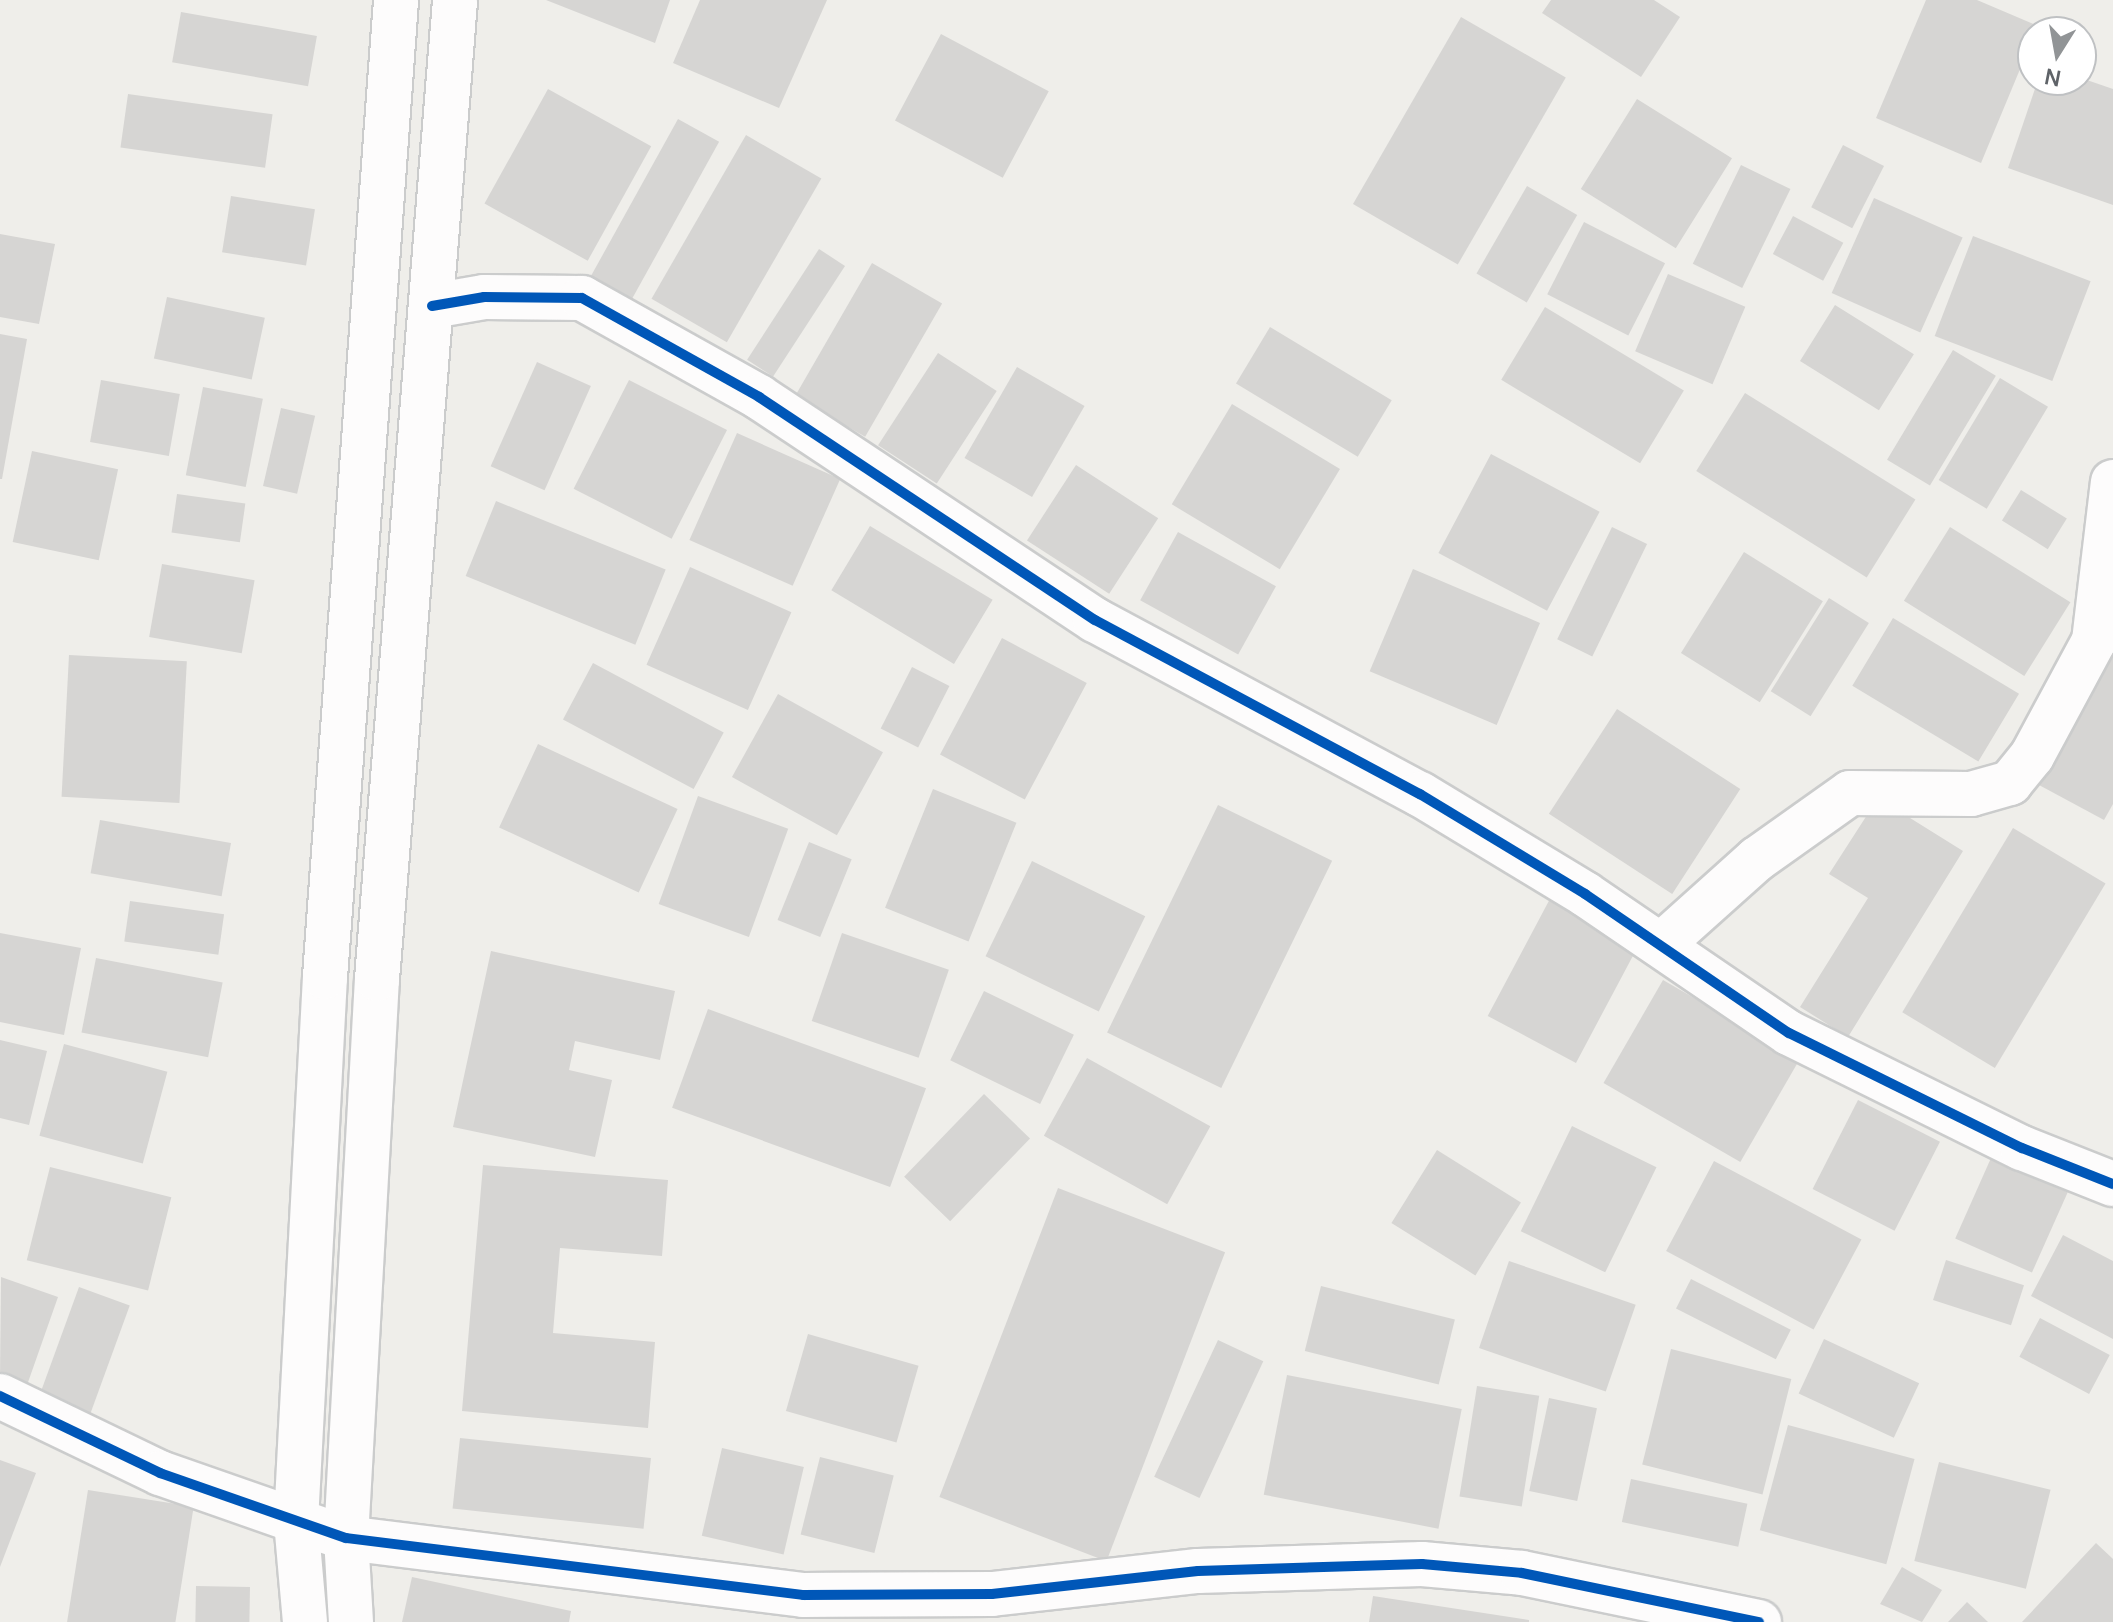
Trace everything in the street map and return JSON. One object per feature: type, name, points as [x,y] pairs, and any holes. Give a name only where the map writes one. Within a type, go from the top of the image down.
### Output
[{"type":"street","points":[[305,1622],[296,1521],[325,977],[396,0]]},
{"type":"street","points":[[351,1622],[346,1538],[377,979],[455,0]]},
{"type":"street","points":[[432,306],[484,297],[582,298],[759,397],[1095,620],[1420,794],[1661,945],[1789,1033],[2022,1148],[2113,1184]]},
{"type":"street","points":[[1661,945],[1757,859],[1850,793],[1971,794],[2010,783],[2032,756],[2094,641],[2113,482]]},
{"type":"street","points":[[0,1396],[160,1473],[346,1538],[803,1595],[992,1594],[1198,1571],[1422,1564],[1522,1573],[1759,1622]]},
{"type":"building","points":[[546,0],[670,0],[655,43]]},
{"type":"building","points":[[700,0],[827,0],[779,108],[673,63]]},
{"type":"building","points":[[1551,0],[1654,0],[1680,17],[1641,77],[1542,13]]},
{"type":"building","points":[[1926,0],[1977,0],[2017,17],[2017,76],[1981,163],[1876,118]]},
{"type":"building","points":[[181,12],[317,36],[308,86],[172,62]]},
{"type":"building","points":[[1461,17],[1566,78],[1458,265],[1353,204]]},
{"type":"building","points":[[941,34],[1049,91],[1003,178],[895,121]]},
{"type":"building","points":[[2097,84],[2113,89],[2113,205],[2008,168],[2033,96],[2097,96]]},
{"type":"building","points":[[548,89],[651,146],[588,261],[484,204]]},
{"type":"building","points":[[128,94],[273,114],[265,168],[120,147]]},
{"type":"building","points":[[1637,99],[1732,158],[1676,248],[1581,189]]},
{"type":"building","points":[[678,119],[719,142],[629,304],[588,281]]},
{"type":"building","points":[[746,135],[821,178],[727,342],[652,299]]},
{"type":"building","points":[[1843,145],[1884,166],[1852,228],[1811,207]]},
{"type":"building","points":[[1741,165],[1790,189],[1742,288],[1693,264]]},
{"type":"building","points":[[1527,186],[1577,215],[1527,302],[1476,273]]},
{"type":"building","points":[[231,196],[315,209],[306,266],[222,252]]},
{"type":"building","points":[[1874,198],[1963,237],[1920,332],[1832,293]]},
{"type":"building","points":[[1793,216],[1843,243],[1823,281],[1773,254]]},
{"type":"building","points":[[1584,222],[1665,263],[1628,335],[1547,294]]},
{"type":"building","points":[[0,234],[55,244],[39,324],[0,317]]},
{"type":"building","points":[[1973,236],[2091,281],[2052,381],[1935,336]]},
{"type":"building","points":[[819,249],[845,266],[773,377],[747,360]]},
{"type":"building","points":[[872,263],[942,303],[865,437],[795,396]]},
{"type":"building","points":[[1668,274],[1745,307],[1713,384],[1635,351]]},
{"type":"building","points":[[167,297],[265,318],[252,379],[154,359]]},
{"type":"building","points":[[1835,305],[1914,354],[1879,410],[1800,361]]},
{"type":"building","points":[[1545,307],[1684,390],[1640,463],[1501,380]]},
{"type":"building","points":[[1270,327],[1392,400],[1358,457],[1236,384]]},
{"type":"building","points":[[0,334],[27,339],[2,479],[0,479]]},
{"type":"building","points":[[1953,350],[1996,376],[1930,485],[1887,460]]},
{"type":"building","points":[[938,353],[997,391],[937,483],[878,445]]},
{"type":"building","points":[[537,362],[591,386],[545,490],[491,466]]},
{"type":"building","points":[[1017,367],[1085,406],[1032,497],[964,458]]},
{"type":"building","points":[[2000,378],[2048,407],[1987,509],[1939,480]]},
{"type":"building","points":[[101,380],[180,394],[169,456],[90,442]]},
{"type":"building","points":[[629,380],[727,430],[672,539],[574,489]]},
{"type":"building","points":[[203,387],[263,399],[246,487],[186,475]]},
{"type":"building","points":[[1745,393],[1915,500],[1867,578],[1696,471]]},
{"type":"building","points":[[1232,404],[1340,469],[1280,569],[1172,504]]},
{"type":"building","points":[[281,408],[315,416],[297,494],[263,486]]},
{"type":"building","points":[[737,433],[840,479],[793,586],[689,540]]},
{"type":"building","points":[[32,451],[118,469],[99,560],[13,542]]},
{"type":"building","points":[[1491,454],[1600,512],[1547,611],[1438,553]]},
{"type":"building","points":[[1076,465],[1158,518],[1109,594],[1027,540]]},
{"type":"building","points":[[2021,490],[2067,519],[2048,549],[2002,521]]},
{"type":"building","points":[[177,494],[245,504],[240,542],[172,533]]},
{"type":"building","points":[[496,501],[666,570],[635,645],[466,576]]},
{"type":"building","points":[[870,526],[993,600],[954,664],[831,590]]},
{"type":"building","points":[[1612,527],[1647,544],[1592,656],[1557,639]]},
{"type":"building","points":[[1950,527],[2070,602],[2024,676],[1904,601]]},
{"type":"building","points":[[1178,532],[1276,586],[1238,655],[1140,600]]},
{"type":"building","points":[[1744,552],[1823,601],[1760,702],[1681,653]]},
{"type":"building","points":[[162,564],[255,580],[242,653],[149,637]]},
{"type":"building","points":[[690,567],[791,612],[748,710],[646,665]]},
{"type":"building","points":[[1413,569],[1540,623],[1497,725],[1370,671]]},
{"type":"building","points":[[1829,598],[1869,623],[1811,716],[1771,691]]},
{"type":"building","points":[[1893,618],[2019,694],[1978,761],[1852,686]]},
{"type":"building","points":[[1002,638],[1087,683],[1025,800],[940,755]]},
{"type":"building","points":[[2113,647],[2113,804],[2104,820],[2039,785]]},
{"type":"building","points":[[69,655],[187,661],[179,803],[62,797]]},
{"type":"building","points":[[593,663],[724,732],[694,789],[563,720]]},
{"type":"building","points":[[912,667],[949,686],[918,748],[881,728]]},
{"type":"building","points":[[778,694],[883,752],[837,835],[732,777]]},
{"type":"building","points":[[1617,709],[1740,789],[1672,894],[1549,814]]},
{"type":"building","points":[[538,744],[678,809],[639,892],[499,827]]},
{"type":"building","points":[[933,789],[1016,823],[968,941],[885,908]]},
{"type":"building","points":[[698,796],[788,829],[749,937],[659,904]]},
{"type":"building","points":[[1878,798],[1963,851],[1848,1037],[1800,1007],[1868,898],[1829,874]]},
{"type":"building","points":[[1218,805],[1332,861],[1221,1088],[1107,1032]]},
{"type":"building","points":[[100,820],[231,843],[222,896],[91,873]]},
{"type":"building","points":[[2013,828],[2106,884],[1995,1068],[1902,1012]]},
{"type":"building","points":[[809,842],[852,859],[820,937],[778,920]]},
{"type":"building","points":[[1032,861],[1145,916],[1099,1012],[986,956]]},
{"type":"building","points":[[1552,895],[1640,942],[1576,1063],[1488,1016]]},
{"type":"building","points":[[130,901],[224,914],[218,955],[124,942]]},
{"type":"building","points":[[0,933],[81,948],[64,1035],[0,1022]]},
{"type":"building","points":[[842,933],[949,970],[919,1058],[812,1021]]},
{"type":"building","points":[[491,951],[675,991],[660,1060],[575,1041],[569,1070],[612,1080],[595,1157],[453,1127]]},
{"type":"building","points":[[96,958],[223,983],[208,1057],[81,1033]]},
{"type":"building","points":[[1663,980],[1800,1059],[1740,1162],[1604,1083]]},
{"type":"building","points":[[984,991],[1074,1035],[1040,1104],[950,1060]]},
{"type":"building","points":[[708,1009],[926,1088],[890,1187],[672,1108]]},
{"type":"building","points":[[0,1040],[47,1051],[29,1125],[0,1118]]},
{"type":"building","points":[[64,1044],[167,1072],[143,1163],[39,1136]]},
{"type":"building","points":[[1087,1058],[1210,1126],[1167,1204],[1044,1136]]},
{"type":"building","points":[[984,1094],[1030,1138],[950,1221],[904,1177]]},
{"type":"building","points":[[1858,1100],[1940,1142],[1895,1231],[1813,1189]]},
{"type":"building","points":[[1572,1126],[1656,1167],[1605,1272],[1521,1231]]},
{"type":"building","points":[[1437,1150],[1521,1202],[1475,1275],[1391,1223]]},
{"type":"building","points":[[1991,1158],[2068,1192],[2032,1273],[1955,1238]]},
{"type":"building","points":[[1714,1161],[1861,1239],[1814,1329],[1666,1251]]},
{"type":"building","points":[[483,1165],[668,1180],[662,1256],[560,1248],[553,1333],[655,1342],[648,1428],[462,1411]]},
{"type":"building","points":[[50,1167],[171,1197],[148,1290],[27,1260]]},
{"type":"building","points":[[1058,1188],[1225,1252],[1106,1561],[939,1497]]},
{"type":"building","points":[[2063,1235],[2113,1261],[2113,1339],[2031,1296]]},
{"type":"building","points":[[1946,1260],[2024,1285],[2011,1325],[1933,1300]]},
{"type":"building","points":[[1509,1261],[1636,1305],[1606,1392],[1479,1348]]},
{"type":"building","points":[[1,1277],[58,1297],[26,1388],[0,1379]]},
{"type":"building","points":[[1691,1279],[1791,1330],[1776,1359],[1676,1308]]},
{"type":"building","points":[[1321,1286],[1455,1319],[1439,1384],[1305,1351]]},
{"type":"building","points":[[79,1287],[130,1305],[90,1414],[40,1395]]},
{"type":"building","points":[[2040,1318],[2110,1355],[2089,1394],[2019,1357]]},
{"type":"building","points":[[808,1334],[919,1366],[896,1443],[786,1411]]},
{"type":"building","points":[[1824,1339],[1919,1383],[1894,1438],[1799,1393]]},
{"type":"building","points":[[1218,1340],[1263,1361],[1200,1498],[1154,1477]]},
{"type":"building","points":[[1671,1349],[1791,1379],[1763,1494],[1642,1464]]},
{"type":"building","points":[[1287,1375],[1462,1409],[1438,1529],[1264,1495]]},
{"type":"building","points":[[1477,1386],[1539,1396],[1522,1506],[1459,1497]]},
{"type":"building","points":[[1549,1398],[1597,1408],[1577,1501],[1529,1491]]},
{"type":"building","points":[[1788,1425],[1915,1459],[1886,1564],[1760,1530]]},
{"type":"building","points":[[460,1438],[651,1458],[644,1529],[453,1509]]},
{"type":"building","points":[[722,1448],[804,1467],[784,1555],[702,1536]]},
{"type":"building","points":[[820,1457],[894,1475],[874,1553],[801,1535]]},
{"type":"building","points":[[0,1460],[36,1473],[0,1567]]},
{"type":"building","points":[[1939,1462],[2051,1490],[2026,1589],[1914,1561]]},
{"type":"building","points":[[1631,1479],[1747,1504],[1738,1547],[1622,1522]]},
{"type":"building","points":[[88,1490],[194,1507],[175,1622],[67,1622]]},
{"type":"building","points":[[2096,1543],[2113,1559],[2113,1622],[2022,1622]]},
{"type":"building","points":[[1902,1567],[1942,1590],[1922,1622],[1880,1604]]},
{"type":"building","points":[[412,1577],[571,1611],[569,1622],[402,1622]]},
{"type":"building","points":[[196,1586],[250,1587],[249,1622],[195,1622]]},
{"type":"building","points":[[1373,1596],[1529,1620],[1529,1622],[1369,1622]]},
{"type":"building","points":[[1967,1602],[1988,1622],[1948,1622]]},
{"type":"cycle path","points":[[432,306],[484,297],[582,298],[759,397],[1095,620],[1420,794],[1585,894],[1789,1033],[2022,1148],[2113,1184]]},
{"type":"cycle path","points":[[0,1396],[160,1473],[346,1538],[803,1595],[992,1594],[1198,1571],[1422,1564],[1522,1573],[1759,1622]]}]
